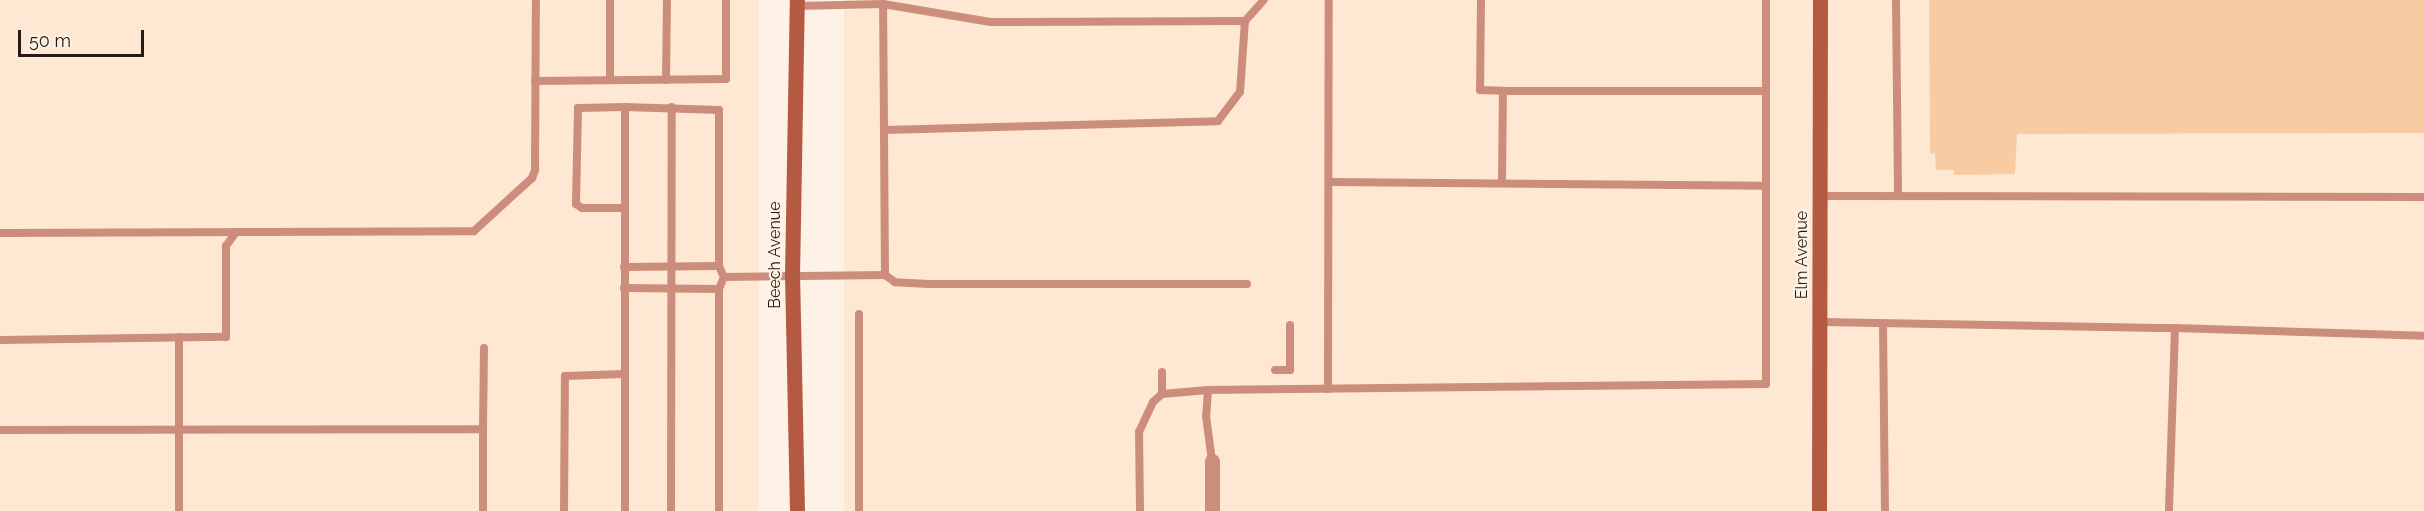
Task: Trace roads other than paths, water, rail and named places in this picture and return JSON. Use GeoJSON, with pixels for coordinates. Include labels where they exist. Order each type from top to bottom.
{"type":"FeatureCollection","features":[{"type":"Feature","properties":{"kind":"street","name":"Elm Avenue"},"geometry":{"type":"LineString","coordinates":[[1819,511],[1820,0]]}},
{"type":"Feature","properties":{"kind":"street","name":"Beech Avenue"},"geometry":{"type":"LineString","coordinates":[[797,3],[792,278],[797,511]]}},
{"type":"Feature","properties":{"kind":"street"},"geometry":{"type":"LineString","coordinates":[[1212,461],[1212,511]]}},
{"type":"Feature","properties":{"kind":"lane"},"geometry":{"type":"LineString","coordinates":[[0,232],[236,232],[480,228],[535,170],[536,0]]}},
{"type":"Feature","properties":{"kind":"lane"},"geometry":{"type":"LineString","coordinates":[[609,80],[610,0]]}},
{"type":"Feature","properties":{"kind":"lane"},"geometry":{"type":"LineString","coordinates":[[666,0],[666,80]]}},
{"type":"Feature","properties":{"kind":"lane"},"geometry":{"type":"LineString","coordinates":[[535,81],[726,80],[726,0]]}},
{"type":"Feature","properties":{"kind":"lane"},"geometry":{"type":"LineString","coordinates":[[884,130],[1218,121],[1240,92],[1245,21],[1264,0]]}},
{"type":"Feature","properties":{"kind":"lane"},"geometry":{"type":"LineString","coordinates":[[1328,389],[1329,0]]}},
{"type":"Feature","properties":{"kind":"lane"},"geometry":{"type":"LineString","coordinates":[[1481,0],[1480,90],[1766,91]]}},
{"type":"Feature","properties":{"kind":"lane"},"geometry":{"type":"LineString","coordinates":[[1140,511],[1139,432],[1153,402],[1162,394],[1208,390],[1766,384],[1766,0]]}},
{"type":"Feature","properties":{"kind":"lane"},"geometry":{"type":"LineString","coordinates":[[1896,0],[1898,195]]}},
{"type":"Feature","properties":{"kind":"lane"},"geometry":{"type":"LineString","coordinates":[[797,3],[884,4],[991,22],[1245,21]]}},
{"type":"Feature","properties":{"kind":"lane"},"geometry":{"type":"LineString","coordinates":[[884,4],[885,275]]}},
{"type":"Feature","properties":{"kind":"lane"},"geometry":{"type":"LineString","coordinates":[[1502,183],[1503,91]]}},
{"type":"Feature","properties":{"kind":"lane"},"geometry":{"type":"LineString","coordinates":[[624,208],[582,208],[576,204],[576,111],[581,107],[719,108],[719,267],[724,277],[719,289],[719,511]]}},
{"type":"Feature","properties":{"kind":"lane"},"geometry":{"type":"LineString","coordinates":[[625,107],[625,511]]}},
{"type":"Feature","properties":{"kind":"lane"},"geometry":{"type":"LineString","coordinates":[[671,511],[672,107]]}},
{"type":"Feature","properties":{"kind":"lane"},"geometry":{"type":"LineString","coordinates":[[1329,182],[1766,186]]}},
{"type":"Feature","properties":{"kind":"lane"},"geometry":{"type":"LineString","coordinates":[[1821,196],[2424,197]]}},
{"type":"Feature","properties":{"kind":"lane"},"geometry":{"type":"LineString","coordinates":[[0,340],[226,337],[226,246],[236,232]]}},
{"type":"Feature","properties":{"kind":"lane"},"geometry":{"type":"LineString","coordinates":[[624,267],[719,267]]}},
{"type":"Feature","properties":{"kind":"lane"},"geometry":{"type":"LineString","coordinates":[[724,277],[792,278],[885,275],[895,282],[929,284],[1247,284]]}},
{"type":"Feature","properties":{"kind":"lane"},"geometry":{"type":"LineString","coordinates":[[624,288],[719,289]]}},
{"type":"Feature","properties":{"kind":"lane"},"geometry":{"type":"LineString","coordinates":[[859,314],[859,511]]}},
{"type":"Feature","properties":{"kind":"lane"},"geometry":{"type":"LineString","coordinates":[[1820,322],[2175,328],[2424,336]]}},
{"type":"Feature","properties":{"kind":"lane"},"geometry":{"type":"LineString","coordinates":[[1883,322],[1885,511]]}},
{"type":"Feature","properties":{"kind":"lane"},"geometry":{"type":"LineString","coordinates":[[1275,370],[1290,370],[1290,325]]}},
{"type":"Feature","properties":{"kind":"lane"},"geometry":{"type":"LineString","coordinates":[[2169,511],[2175,328]]}},
{"type":"Feature","properties":{"kind":"lane"},"geometry":{"type":"LineString","coordinates":[[179,338],[179,511]]}},
{"type":"Feature","properties":{"kind":"lane"},"geometry":{"type":"LineString","coordinates":[[483,511],[484,348]]}},
{"type":"Feature","properties":{"kind":"lane"},"geometry":{"type":"LineString","coordinates":[[1162,372],[1162,394]]}},
{"type":"Feature","properties":{"kind":"lane"},"geometry":{"type":"LineString","coordinates":[[564,511],[565,376],[624,374]]}},
{"type":"Feature","properties":{"kind":"lane"},"geometry":{"type":"LineString","coordinates":[[1208,390],[1206,416],[1212,461]]}},
{"type":"Feature","properties":{"kind":"lane"},"geometry":{"type":"LineString","coordinates":[[0,430],[483,429]]}}]}
